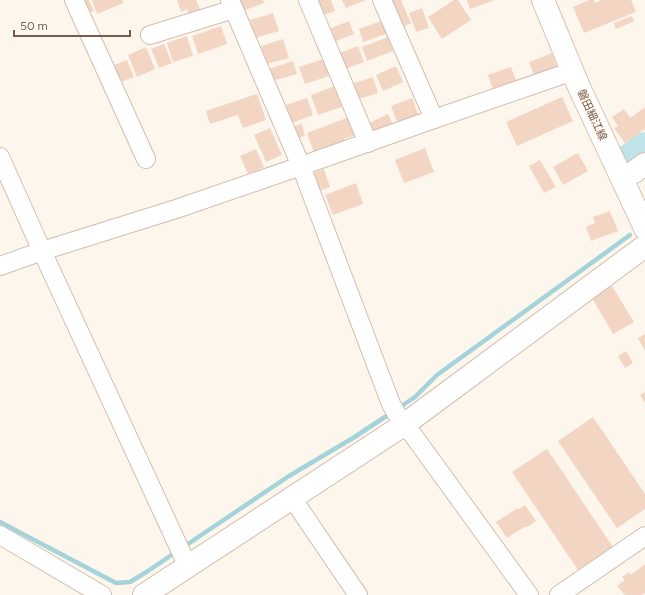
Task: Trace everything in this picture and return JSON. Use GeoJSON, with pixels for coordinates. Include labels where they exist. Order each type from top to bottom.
{"type":"FeatureCollection","features":[{"type":"Feature","properties":{"kind":"street"},"geometry":{"type":"LineString","coordinates":[[74,0],[146,159]]}},
{"type":"Feature","properties":{"kind":"street"},"geometry":{"type":"LineString","coordinates":[[308,0],[368,143]]}},
{"type":"Feature","properties":{"kind":"street"},"geometry":{"type":"LineString","coordinates":[[382,0],[434,119]]}},
{"type":"Feature","properties":{"kind":"street","name":"磐田細江線"},"geometry":{"type":"LineString","coordinates":[[543,0],[573,71],[645,228]]}},
{"type":"Feature","properties":{"kind":"street"},"geometry":{"type":"LineString","coordinates":[[150,35],[232,5],[301,166],[398,415],[529,595]]}},
{"type":"Feature","properties":{"kind":"street"},"geometry":{"type":"LineString","coordinates":[[0,266],[42,251],[176,209],[573,71]]}},
{"type":"Feature","properties":{"kind":"street"},"geometry":{"type":"LineString","coordinates":[[0,157],[187,563]]}},
{"type":"Feature","properties":{"kind":"street"},"geometry":{"type":"LineString","coordinates":[[622,177],[634,172],[645,164]]}},
{"type":"Feature","properties":{"kind":"street"},"geometry":{"type":"LineString","coordinates":[[144,595],[187,563],[292,498],[398,415],[645,246]]}},
{"type":"Feature","properties":{"kind":"street"},"geometry":{"type":"LineString","coordinates":[[292,498],[358,595]]}},
{"type":"Feature","properties":{"kind":"street"},"geometry":{"type":"LineString","coordinates":[[0,535],[102,595]]}},
{"type":"Feature","properties":{"kind":"street"},"geometry":{"type":"LineString","coordinates":[[559,595],[645,536]]}},
{"type":"Feature","properties":{"kind":"building"},"geometry":{"type":"Polygon","coordinates":[[[79,0],[89,0],[94,11],[84,14],[79,0]]]}},
{"type":"Feature","properties":{"kind":"building"},"geometry":{"type":"Polygon","coordinates":[[[92,0],[122,0],[124,3],[97,14],[92,0]]]}},
{"type":"Feature","properties":{"kind":"building"},"geometry":{"type":"Polygon","coordinates":[[[177,0],[196,0],[200,9],[189,14],[187,9],[181,12],[177,0]]]}},
{"type":"Feature","properties":{"kind":"building"},"geometry":{"type":"Polygon","coordinates":[[[239,0],[263,0],[264,3],[243,11],[239,0]]]}},
{"type":"Feature","properties":{"kind":"building"},"geometry":{"type":"Polygon","coordinates":[[[317,0],[331,0],[335,11],[320,16],[317,0]]]}},
{"type":"Feature","properties":{"kind":"building"},"geometry":{"type":"Polygon","coordinates":[[[342,0],[366,0],[346,8],[342,0]]]}},
{"type":"Feature","properties":{"kind":"building"},"geometry":{"type":"Polygon","coordinates":[[[386,0],[401,0],[411,23],[398,29],[386,0]]]}},
{"type":"Feature","properties":{"kind":"building"},"geometry":{"type":"Polygon","coordinates":[[[454,0],[458,0],[471,20],[442,39],[428,17],[454,0]]]}},
{"type":"Feature","properties":{"kind":"building"},"geometry":{"type":"Polygon","coordinates":[[[467,0],[495,0],[470,9],[467,0]]]}},
{"type":"Feature","properties":{"kind":"building"},"geometry":{"type":"Polygon","coordinates":[[[589,0],[594,0],[595,3],[602,0],[631,0],[636,12],[584,33],[573,7],[589,0]]]}},
{"type":"Feature","properties":{"kind":"building"},"geometry":{"type":"Polygon","coordinates":[[[422,8],[429,28],[416,32],[409,13],[422,8]]]}},
{"type":"Feature","properties":{"kind":"building"},"geometry":{"type":"Polygon","coordinates":[[[273,13],[279,31],[255,38],[250,20],[273,13]]]}},
{"type":"Feature","properties":{"kind":"building"},"geometry":{"type":"Polygon","coordinates":[[[632,16],[634,21],[616,29],[614,23],[632,16]]]}},
{"type":"Feature","properties":{"kind":"building"},"geometry":{"type":"Polygon","coordinates":[[[349,21],[354,34],[331,43],[326,30],[349,21]]]}},
{"type":"Feature","properties":{"kind":"building"},"geometry":{"type":"Polygon","coordinates":[[[381,21],[386,34],[363,42],[359,29],[381,21]]]}},
{"type":"Feature","properties":{"kind":"building"},"geometry":{"type":"Polygon","coordinates":[[[221,26],[227,44],[198,54],[192,36],[221,26]]]}},
{"type":"Feature","properties":{"kind":"building"},"geometry":{"type":"Polygon","coordinates":[[[187,36],[193,56],[173,62],[167,43],[187,36]]]}},
{"type":"Feature","properties":{"kind":"building"},"geometry":{"type":"Polygon","coordinates":[[[388,37],[393,51],[367,61],[362,47],[388,37]]]}},
{"type":"Feature","properties":{"kind":"building"},"geometry":{"type":"Polygon","coordinates":[[[283,39],[289,58],[266,64],[261,46],[283,39]]]}},
{"type":"Feature","properties":{"kind":"building"},"geometry":{"type":"Polygon","coordinates":[[[164,44],[172,63],[159,68],[151,49],[164,44]]]}},
{"type":"Feature","properties":{"kind":"building"},"geometry":{"type":"Polygon","coordinates":[[[358,46],[364,62],[345,69],[339,53],[358,46]]]}},
{"type":"Feature","properties":{"kind":"building"},"geometry":{"type":"Polygon","coordinates":[[[146,47],[155,69],[137,77],[128,55],[146,47]]]}},
{"type":"Feature","properties":{"kind":"building"},"geometry":{"type":"Polygon","coordinates":[[[552,53],[558,69],[535,78],[529,62],[552,53]]]}},
{"type":"Feature","properties":{"kind":"building"},"geometry":{"type":"Polygon","coordinates":[[[324,59],[329,76],[305,84],[299,67],[324,59]]]}},
{"type":"Feature","properties":{"kind":"building"},"geometry":{"type":"Polygon","coordinates":[[[127,60],[134,77],[116,84],[109,67],[127,60]]]}},
{"type":"Feature","properties":{"kind":"building"},"geometry":{"type":"Polygon","coordinates":[[[293,61],[297,74],[272,81],[268,69],[293,61]]]}},
{"type":"Feature","properties":{"kind":"building"},"geometry":{"type":"Polygon","coordinates":[[[396,66],[403,82],[383,91],[376,75],[396,66]]]}},
{"type":"Feature","properties":{"kind":"building"},"geometry":{"type":"Polygon","coordinates":[[[511,67],[517,83],[494,92],[488,75],[511,67]]]}},
{"type":"Feature","properties":{"kind":"building"},"geometry":{"type":"Polygon","coordinates":[[[373,77],[378,93],[356,100],[351,84],[373,77]]]}},
{"type":"Feature","properties":{"kind":"building"},"geometry":{"type":"Polygon","coordinates":[[[335,86],[342,107],[318,115],[311,95],[335,86]]]}},
{"type":"Feature","properties":{"kind":"building"},"geometry":{"type":"Polygon","coordinates":[[[257,94],[266,120],[243,128],[238,115],[210,124],[206,111],[257,94]]]}},
{"type":"Feature","properties":{"kind":"building"},"geometry":{"type":"Polygon","coordinates":[[[562,97],[573,121],[517,146],[506,122],[562,97]]]}},
{"type":"Feature","properties":{"kind":"building"},"geometry":{"type":"Polygon","coordinates":[[[307,98],[313,115],[289,124],[283,106],[307,98]]]}},
{"type":"Feature","properties":{"kind":"building"},"geometry":{"type":"Polygon","coordinates":[[[412,98],[420,119],[399,127],[391,106],[412,98]]]}},
{"type":"Feature","properties":{"kind":"building"},"geometry":{"type":"Polygon","coordinates":[[[645,107],[645,129],[625,143],[614,128],[618,126],[612,117],[624,109],[630,118],[645,107]]]}},
{"type":"Feature","properties":{"kind":"building"},"geometry":{"type":"Polygon","coordinates":[[[388,114],[394,127],[371,133],[367,124],[388,114]]]}},
{"type":"Feature","properties":{"kind":"building"},"geometry":{"type":"Polygon","coordinates":[[[349,117],[356,135],[344,139],[346,143],[315,155],[307,133],[349,117]]]}},
{"type":"Feature","properties":{"kind":"building"},"geometry":{"type":"Polygon","coordinates":[[[302,124],[305,136],[295,139],[291,127],[302,124]]]}},
{"type":"Feature","properties":{"kind":"building"},"geometry":{"type":"Polygon","coordinates":[[[270,128],[282,155],[266,162],[254,135],[270,128]]]}},
{"type":"Feature","properties":{"kind":"building"},"geometry":{"type":"Polygon","coordinates":[[[425,148],[434,172],[404,183],[395,160],[425,148]]]}},
{"type":"Feature","properties":{"kind":"building"},"geometry":{"type":"Polygon","coordinates":[[[256,149],[264,167],[248,174],[240,156],[256,149]]]}},
{"type":"Feature","properties":{"kind":"building"},"geometry":{"type":"Polygon","coordinates":[[[578,153],[588,171],[563,185],[553,167],[578,153]]]}},
{"type":"Feature","properties":{"kind":"building"},"geometry":{"type":"Polygon","coordinates":[[[540,160],[556,187],[544,193],[529,166],[540,160]]]}},
{"type":"Feature","properties":{"kind":"building"},"geometry":{"type":"Polygon","coordinates":[[[324,169],[330,187],[317,192],[311,174],[324,169]]]}},
{"type":"Feature","properties":{"kind":"building"},"geometry":{"type":"Polygon","coordinates":[[[356,183],[363,204],[333,215],[325,195],[356,183]]]}},
{"type":"Feature","properties":{"kind":"building"},"geometry":{"type":"Polygon","coordinates":[[[610,211],[618,231],[591,241],[586,227],[595,223],[593,217],[610,211]]]}},
{"type":"Feature","properties":{"kind":"building"},"geometry":{"type":"Polygon","coordinates":[[[612,286],[634,322],[613,334],[592,298],[612,286]]]}},
{"type":"Feature","properties":{"kind":"building"},"geometry":{"type":"Polygon","coordinates":[[[645,334],[645,351],[638,338],[645,334]]]}},
{"type":"Feature","properties":{"kind":"building"},"geometry":{"type":"Polygon","coordinates":[[[626,351],[633,363],[625,368],[618,356],[626,351]]]}},
{"type":"Feature","properties":{"kind":"building"},"geometry":{"type":"Polygon","coordinates":[[[645,392],[645,403],[640,395],[645,392]]]}},
{"type":"Feature","properties":{"kind":"building"},"geometry":{"type":"Polygon","coordinates":[[[593,417],[645,494],[645,509],[617,528],[558,441],[593,417]]]}},
{"type":"Feature","properties":{"kind":"building"},"geometry":{"type":"Polygon","coordinates":[[[547,449],[613,547],[578,570],[512,472],[547,449]]]}},
{"type":"Feature","properties":{"kind":"building"},"geometry":{"type":"Polygon","coordinates":[[[525,505],[536,521],[507,538],[496,522],[525,505]]]}},
{"type":"Feature","properties":{"kind":"building"},"geometry":{"type":"Polygon","coordinates":[[[645,564],[645,593],[642,595],[625,595],[617,586],[625,580],[622,577],[629,572],[631,575],[645,564]]]}},
{"type":"Feature","properties":{"kind":"waterway"},"geometry":{"type":"LineString","coordinates":[[627,159],[645,146]]}},
{"type":"Feature","properties":{"kind":"waterway"},"geometry":{"type":"LineString","coordinates":[[397,409],[415,397],[437,375],[630,235]]}},
{"type":"Feature","properties":{"kind":"waterway"},"geometry":{"type":"LineString","coordinates":[[182,548],[289,476],[353,438],[391,413]]}},
{"type":"Feature","properties":{"kind":"waterway"},"geometry":{"type":"LineString","coordinates":[[0,522],[116,583],[130,582],[176,552]]}}]}
